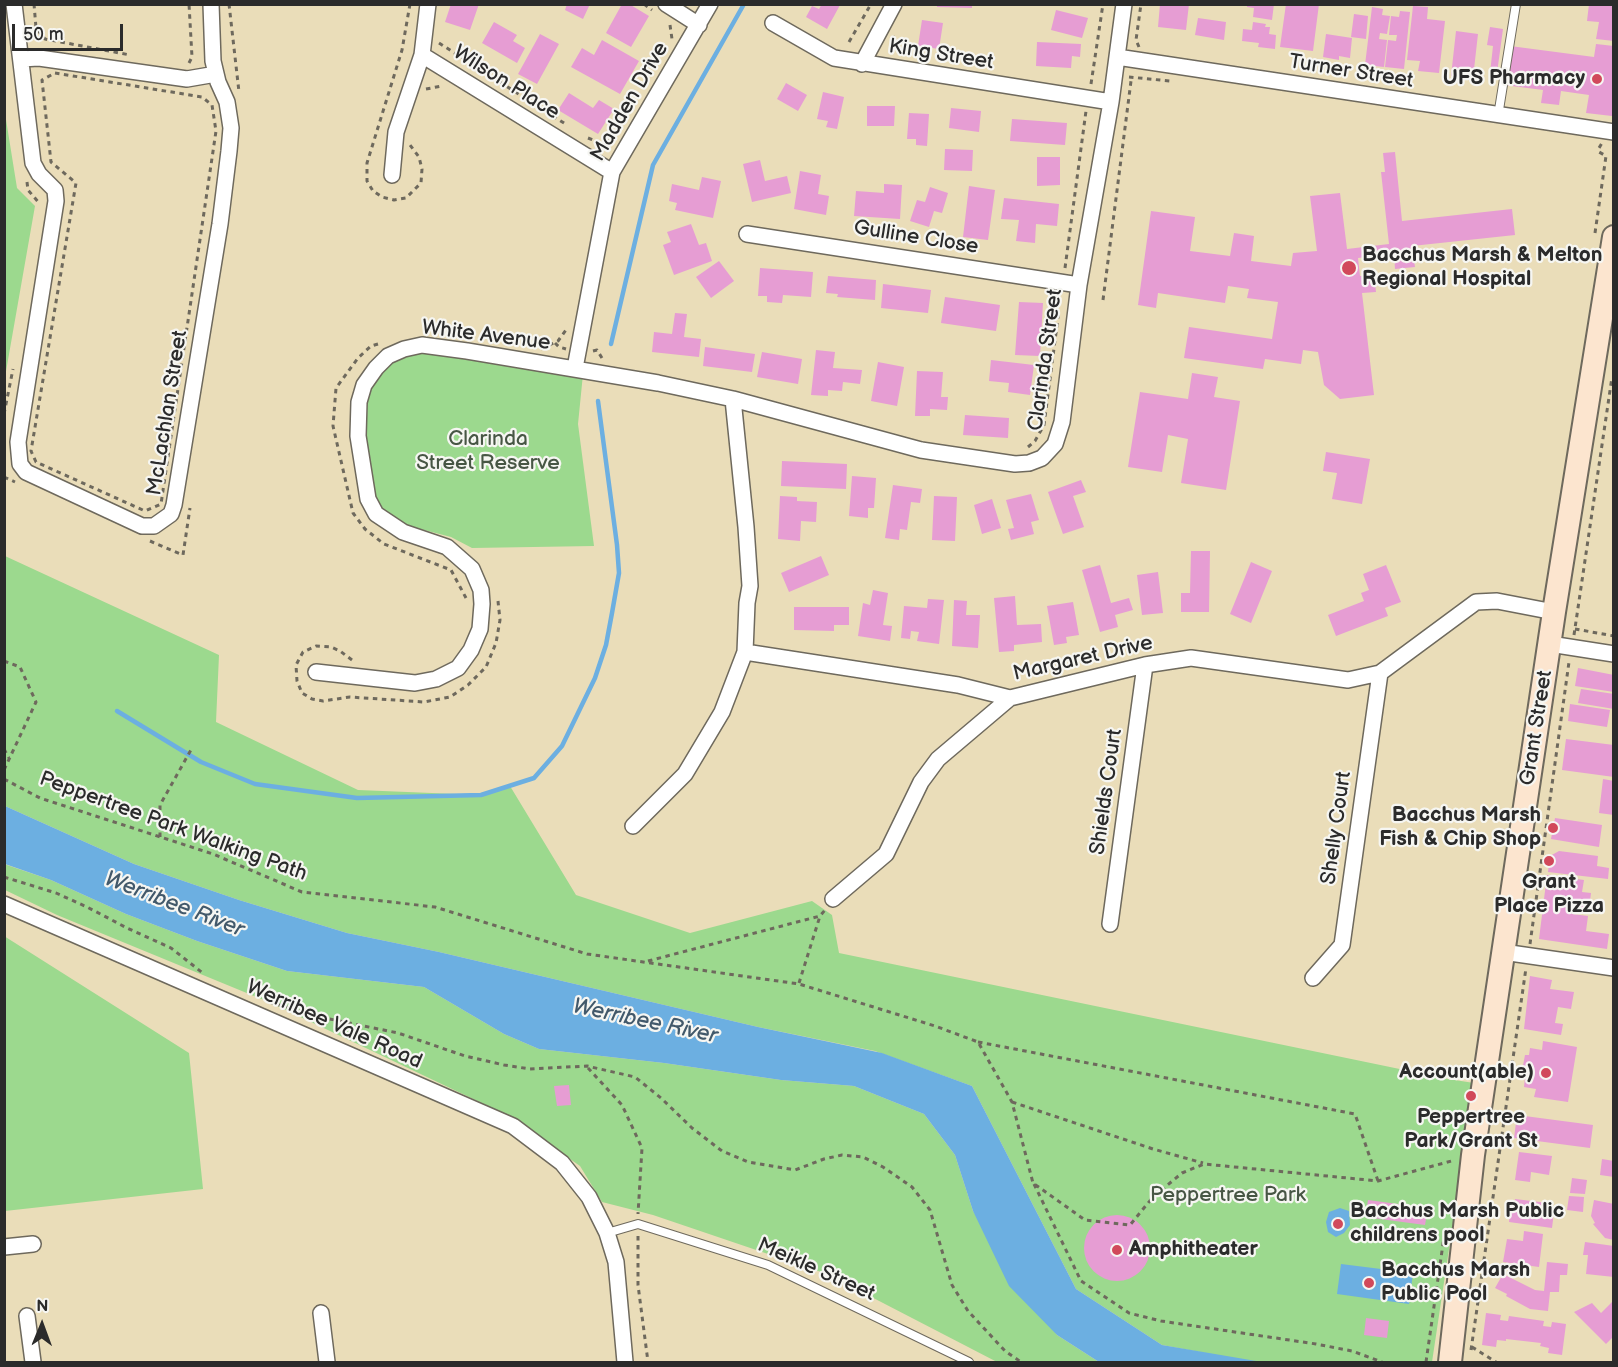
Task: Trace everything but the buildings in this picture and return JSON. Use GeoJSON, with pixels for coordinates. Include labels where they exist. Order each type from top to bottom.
{"type":"FeatureCollection","features":[{"type":"Feature","properties":{"kind":"main road","name":"Grant Street"},"geometry":{"type":"LineString","coordinates":[[1460,1359],[1473,1155],[1503,952],[1561,646],[1554,612],[1614,237]]}},
{"type":"Feature","properties":{"kind":"street","name":"McLachlan Street"},"geometry":{"type":"LineString","coordinates":[[14,4],[33,163],[39,174],[55,190],[56,201],[18,442],[20,464],[26,472],[142,526],[154,526],[164,521],[171,514],[174,505],[220,224],[231,128],[227,102],[213,61],[211,4]]}},
{"type":"Feature","properties":{"kind":"street","name":"Wilson Place"},"geometry":{"type":"LineString","coordinates":[[428,4],[422,55],[612,172]]}},
{"type":"Feature","properties":{"kind":"street","name":"Madden Drive"},"geometry":{"type":"LineString","coordinates":[[575,368],[612,172],[710,4]]}},
{"type":"Feature","properties":{"kind":"street"},"geometry":{"type":"LineString","coordinates":[[862,64],[894,4]]}},
{"type":"Feature","properties":{"kind":"street","name":"Clarinda Street"},"geometry":{"type":"LineString","coordinates":[[575,368],[733,399],[921,450],[1015,464],[1029,463],[1042,458],[1055,444],[1062,422],[1078,285],[1111,102],[1124,4]]}},
{"type":"Feature","properties":{"kind":"street"},"geometry":{"type":"LineString","coordinates":[[663,10],[699,25]]}},
{"type":"Feature","properties":{"kind":"street","name":"King Street"},"geometry":{"type":"LineString","coordinates":[[773,23],[834,58],[1111,102]]}},
{"type":"Feature","properties":{"kind":"street"},"geometry":{"type":"LineString","coordinates":[[392,175],[396,132],[422,55]]}},
{"type":"Feature","properties":{"kind":"street","name":"Turner Street"},"geometry":{"type":"LineString","coordinates":[[1117,57],[1614,132]]}},
{"type":"Feature","properties":{"kind":"street"},"geometry":{"type":"LineString","coordinates":[[21,59],[39,58],[187,79],[216,74]]}},
{"type":"Feature","properties":{"kind":"street","name":"Gulline Close"},"geometry":{"type":"LineString","coordinates":[[747,234],[1078,285]]}},
{"type":"Feature","properties":{"kind":"street","name":"White Avenue"},"geometry":{"type":"LineString","coordinates":[[316,672],[416,683],[436,679],[458,668],[471,650],[480,629],[481,590],[472,569],[447,547],[403,532],[376,514],[368,499],[358,436],[359,402],[364,385],[376,368],[388,356],[422,345],[575,368]]}},
{"type":"Feature","properties":{"kind":"street"},"geometry":{"type":"LineString","coordinates":[[633,826],[685,774],[722,712],[745,652],[750,586],[733,399]]}},
{"type":"Feature","properties":{"kind":"street","name":"Margaret Drive"},"geometry":{"type":"LineString","coordinates":[[745,652],[958,685],[1010,698],[1145,665],[1191,657],[1348,680],[1380,673],[1476,602],[1497,602],[1554,612]]}},
{"type":"Feature","properties":{"kind":"street"},"geometry":{"type":"LineString","coordinates":[[1561,646],[1614,654]]}},
{"type":"Feature","properties":{"kind":"street","name":"Shields Court"},"geometry":{"type":"LineString","coordinates":[[1110,924],[1145,665]]}},
{"type":"Feature","properties":{"kind":"street","name":"Shelly Court"},"geometry":{"type":"LineString","coordinates":[[1313,978],[1342,945],[1380,673]]}},
{"type":"Feature","properties":{"kind":"street"},"geometry":{"type":"LineString","coordinates":[[832,899],[886,854],[921,782],[938,759],[1010,698]]}},
{"type":"Feature","properties":{"kind":"street","name":"Werribee Vale Road"},"geometry":{"type":"LineString","coordinates":[[4,904],[513,1126],[562,1163],[589,1197],[607,1233],[616,1262],[626,1362]]}},
{"type":"Feature","properties":{"kind":"street"},"geometry":{"type":"LineString","coordinates":[[1503,952],[1614,968]]}},
{"type":"Feature","properties":{"kind":"street"},"geometry":{"type":"LineString","coordinates":[[4,1247],[33,1244]]}},
{"type":"Feature","properties":{"kind":"street"},"geometry":{"type":"LineString","coordinates":[[321,1313],[327,1362]]}},
{"type":"Feature","properties":{"kind":"street"},"geometry":{"type":"LineString","coordinates":[[27,1316],[33,1362]]}},
{"type":"Feature","properties":{"kind":"lane"},"geometry":{"type":"LineString","coordinates":[[1498,116],[1516,4]]}},
{"type":"Feature","properties":{"kind":"lane"},"geometry":{"type":"LineString","coordinates":[[607,1233],[638,1224]]}},
{"type":"Feature","properties":{"kind":"lane","name":"Meikle Street"},"geometry":{"type":"LineString","coordinates":[[638,1224],[768,1265],[969,1362]]}},
{"type":"Feature","properties":{"kind":"path"},"geometry":{"type":"LineString","coordinates":[[34,4],[36,28],[45,39],[133,55]]}},
{"type":"Feature","properties":{"kind":"path"},"geometry":{"type":"LineString","coordinates":[[187,65],[192,57],[189,4]]}},
{"type":"Feature","properties":{"kind":"path"},"geometry":{"type":"LineString","coordinates":[[408,138],[422,169],[421,183],[406,198],[394,200],[382,197],[373,191],[367,181],[367,163],[402,50],[410,4]]}},
{"type":"Feature","properties":{"kind":"path"},"geometry":{"type":"LineString","coordinates":[[644,4],[663,10]]}},
{"type":"Feature","properties":{"kind":"path"},"geometry":{"type":"LineString","coordinates":[[849,42],[871,4]]}},
{"type":"Feature","properties":{"kind":"path"},"geometry":{"type":"LineString","coordinates":[[1023,451],[1035,441],[1044,425],[1088,98],[1103,4]]}},
{"type":"Feature","properties":{"kind":"path"},"geometry":{"type":"LineString","coordinates":[[1104,300],[1131,81],[1125,76],[1137,60],[1139,47],[1136,40],[1141,4]]}},
{"type":"Feature","properties":{"kind":"path"},"geometry":{"type":"LineString","coordinates":[[669,22],[673,35],[670,45]]}},
{"type":"Feature","properties":{"kind":"path"},"geometry":{"type":"LineString","coordinates":[[894,27],[893,38],[896,45],[908,56]]}},
{"type":"Feature","properties":{"kind":"path"},"geometry":{"type":"LineString","coordinates":[[436,40],[570,127]]}},
{"type":"Feature","properties":{"kind":"path"},"geometry":{"type":"LineString","coordinates":[[55,73],[202,96],[212,105],[216,131],[161,504],[146,511],[36,462],[32,451],[76,183],[51,162],[42,80],[55,73]]}},
{"type":"Feature","properties":{"kind":"path"},"geometry":{"type":"LineString","coordinates":[[423,92],[441,85],[451,91]]}},
{"type":"Feature","properties":{"kind":"path"},"geometry":{"type":"LineString","coordinates":[[580,133],[600,144],[612,140],[618,130]]}},
{"type":"Feature","properties":{"kind":"path"},"geometry":{"type":"LineString","coordinates":[[27,178],[28,190],[44,208]]}},
{"type":"Feature","properties":{"kind":"path"},"geometry":{"type":"LineString","coordinates":[[533,348],[542,349],[555,343],[565,333],[566,327]]}},
{"type":"Feature","properties":{"kind":"path"},"geometry":{"type":"LineString","coordinates":[[380,343],[371,346],[358,358],[336,388],[333,426],[353,513],[365,529],[384,544],[451,570],[469,603]]}},
{"type":"Feature","properties":{"kind":"path"},"geometry":{"type":"LineString","coordinates":[[555,343],[559,347],[588,353],[597,350],[603,359]]}},
{"type":"Feature","properties":{"kind":"path"},"geometry":{"type":"LineString","coordinates":[[1460,1359],[1472,1347],[1528,956],[1561,646],[1575,629],[1614,366]]}},
{"type":"Feature","properties":{"kind":"path"},"geometry":{"type":"LineString","coordinates":[[4,414],[13,368]]}},
{"type":"Feature","properties":{"kind":"path"},"geometry":{"type":"LineString","coordinates":[[358,663],[331,647],[316,646],[303,652],[296,666],[297,681],[302,693],[312,699],[323,701],[350,697],[424,702],[450,697],[468,685],[486,667],[496,643],[500,620],[498,601]]}},
{"type":"Feature","properties":{"kind":"path"},"geometry":{"type":"LineString","coordinates":[[1575,629],[1614,636]]}},
{"type":"Feature","properties":{"kind":"path"},"geometry":{"type":"LineString","coordinates":[[4,661],[20,667],[36,702],[4,770]]}},
{"type":"Feature","properties":{"kind":"path"},"geometry":{"type":"LineString","coordinates":[[160,837],[160,805],[192,748]]}},
{"type":"Feature","properties":{"kind":"path"},"geometry":{"type":"LineString","coordinates":[[4,749],[10,759]]}},
{"type":"Feature","properties":{"kind":"path","name":"Peppertree Park Walking Path"},"geometry":{"type":"LineString","coordinates":[[4,779],[40,798],[213,854],[302,892],[435,907],[587,954],[799,984],[935,1026],[978,1042],[1355,1114],[1378,1181]]}},
{"type":"Feature","properties":{"kind":"path"},"geometry":{"type":"LineString","coordinates":[[4,877],[56,893],[87,907],[171,948],[204,974]]}},
{"type":"Feature","properties":{"kind":"path"},"geometry":{"type":"LineString","coordinates":[[799,984],[820,916],[832,899]]}},
{"type":"Feature","properties":{"kind":"path"},"geometry":{"type":"LineString","coordinates":[[644,962],[820,916]]}},
{"type":"Feature","properties":{"kind":"path"},"geometry":{"type":"LineString","coordinates":[[265,1001],[325,1018],[398,1033],[465,1056],[504,1065],[530,1069],[587,1066],[635,1077],[692,1128],[722,1151],[748,1162],[795,1170],[824,1159],[843,1155],[863,1157],[912,1187],[930,1210],[952,1285],[968,1311],[1005,1351],[1021,1362]]}},
{"type":"Feature","properties":{"kind":"path"},"geometry":{"type":"LineString","coordinates":[[978,1042],[1012,1102],[1033,1183],[1082,1281],[1129,1313],[1161,1321],[1316,1344],[1352,1351],[1382,1362]]}},
{"type":"Feature","properties":{"kind":"path"},"geometry":{"type":"LineString","coordinates":[[587,1066],[622,1105],[642,1148],[638,1224],[639,1285],[648,1362]]}},
{"type":"Feature","properties":{"kind":"path"},"geometry":{"type":"LineString","coordinates":[[1012,1102],[1204,1164],[1378,1181],[1473,1155]]}},
{"type":"Feature","properties":{"kind":"path"},"geometry":{"type":"LineString","coordinates":[[1033,1183],[1085,1220],[1130,1225],[1153,1197],[1182,1173],[1204,1164]]}},
{"type":"Feature","properties":{"kind":"path"},"geometry":{"type":"LineString","coordinates":[[1472,1347],[1496,1362]]}},
{"type":"Feature","properties":{"kind":"green space"},"geometry":{"type":"Polygon","coordinates":[[[4,107],[17,188],[35,206],[5,377],[4,107]]]}},
{"type":"Feature","properties":{"kind":"green space","name":"Clarinda Street Reserve"},"geometry":{"type":"Polygon","coordinates":[[[423,349],[583,374],[578,424],[594,546],[472,548],[451,537],[405,525],[382,509],[376,496],[366,435],[365,404],[368,389],[380,373],[392,363],[423,349]]]}},
{"type":"Feature","properties":{"kind":"green space","name":"Peppertree Park"},"geometry":{"type":"Polygon","coordinates":[[[5,556],[219,655],[216,722],[358,790],[481,795],[510,786],[576,895],[690,933],[812,901],[832,915],[839,953],[1474,1083],[1432,1362],[1254,1362],[1162,1345],[1076,1289],[972,1086],[875,1051],[758,1027],[439,952],[347,933],[239,900],[134,864],[5,806],[5,556]]]}},
{"type":"Feature","properties":{"kind":"green space"},"geometry":{"type":"Polygon","coordinates":[[[4,864],[51,880],[126,914],[197,941],[287,971],[424,987],[504,1034],[539,1049],[664,1063],[781,1080],[854,1086],[924,1114],[955,1155],[973,1211],[1057,1335],[1099,1362],[997,1362],[827,1274],[653,1215],[602,1202],[580,1166],[509,1116],[271,1003],[57,915],[5,890],[4,864]]]}},
{"type":"Feature","properties":{"kind":"green space"},"geometry":{"type":"Polygon","coordinates":[[[4,936],[189,1053],[203,1189],[5,1211],[4,936]]]}},
{"type":"Feature","properties":{"kind":"water","name":"Werribee River"},"geometry":{"type":"Polygon","coordinates":[[[5,806],[134,864],[239,900],[347,933],[882,1053],[972,1086],[1076,1289],[1162,1345],[1262,1362],[1099,1362],[1057,1335],[1009,1286],[973,1211],[955,1155],[924,1114],[854,1086],[781,1080],[664,1063],[539,1049],[504,1034],[424,987],[287,971],[197,941],[126,914],[51,880],[5,864],[5,806]]]}},
{"type":"Feature","properties":{"kind":"water","name":"Bacchus Marsh Public childrens pool"},"geometry":{"type":"Polygon","coordinates":[[[1340,1208],[1349,1211],[1350,1225],[1344,1233],[1336,1237],[1328,1232],[1326,1222],[1329,1212],[1340,1208]]]}},
{"type":"Feature","properties":{"kind":"water"},"geometry":{"type":"Polygon","coordinates":[[[1341,1264],[1413,1273],[1409,1304],[1337,1294],[1341,1264]]]}},
{"type":"Feature","properties":{"kind":"waterway"},"geometry":{"type":"LineString","coordinates":[[611,344],[653,165],[744,4]]}},
{"type":"Feature","properties":{"kind":"waterway"},"geometry":{"type":"LineString","coordinates":[[117,711],[201,762],[255,784],[357,798],[481,795],[534,778],[562,746],[595,678],[606,645],[619,573],[598,401]]}},
{"type":"Feature","properties":{"kind":"place","name":"UFS Pharmacy"},"geometry":{"type":"Point","coordinates":[1597,79]}},
{"type":"Feature","properties":{"kind":"place","name":"Bacchus Marsh & Melton Regional Hospital"},"geometry":{"type":"Point","coordinates":[1349,268]}},
{"type":"Feature","properties":{"kind":"place","name":"Bacchus Marsh Fish & Chip Shop"},"geometry":{"type":"Point","coordinates":[1553,828]}},
{"type":"Feature","properties":{"kind":"place","name":"Grant Place Pizza"},"geometry":{"type":"Point","coordinates":[1549,861]}},
{"type":"Feature","properties":{"kind":"place","name":"Account(able)"},"geometry":{"type":"Point","coordinates":[1546,1073]}},
{"type":"Feature","properties":{"kind":"place","name":"Peppertree Park/Grant St"},"geometry":{"type":"Point","coordinates":[1471,1096]}},
{"type":"Feature","properties":{"kind":"place","name":"Bacchus Marsh Public childrens pool"},"geometry":{"type":"Point","coordinates":[1338,1224]}},
{"type":"Feature","properties":{"kind":"place","name":"Amphitheater"},"geometry":{"type":"Point","coordinates":[1117,1250]}},
{"type":"Feature","properties":{"kind":"place","name":"Bacchus Marsh Public Pool"},"geometry":{"type":"Point","coordinates":[1369,1283]}}]}
